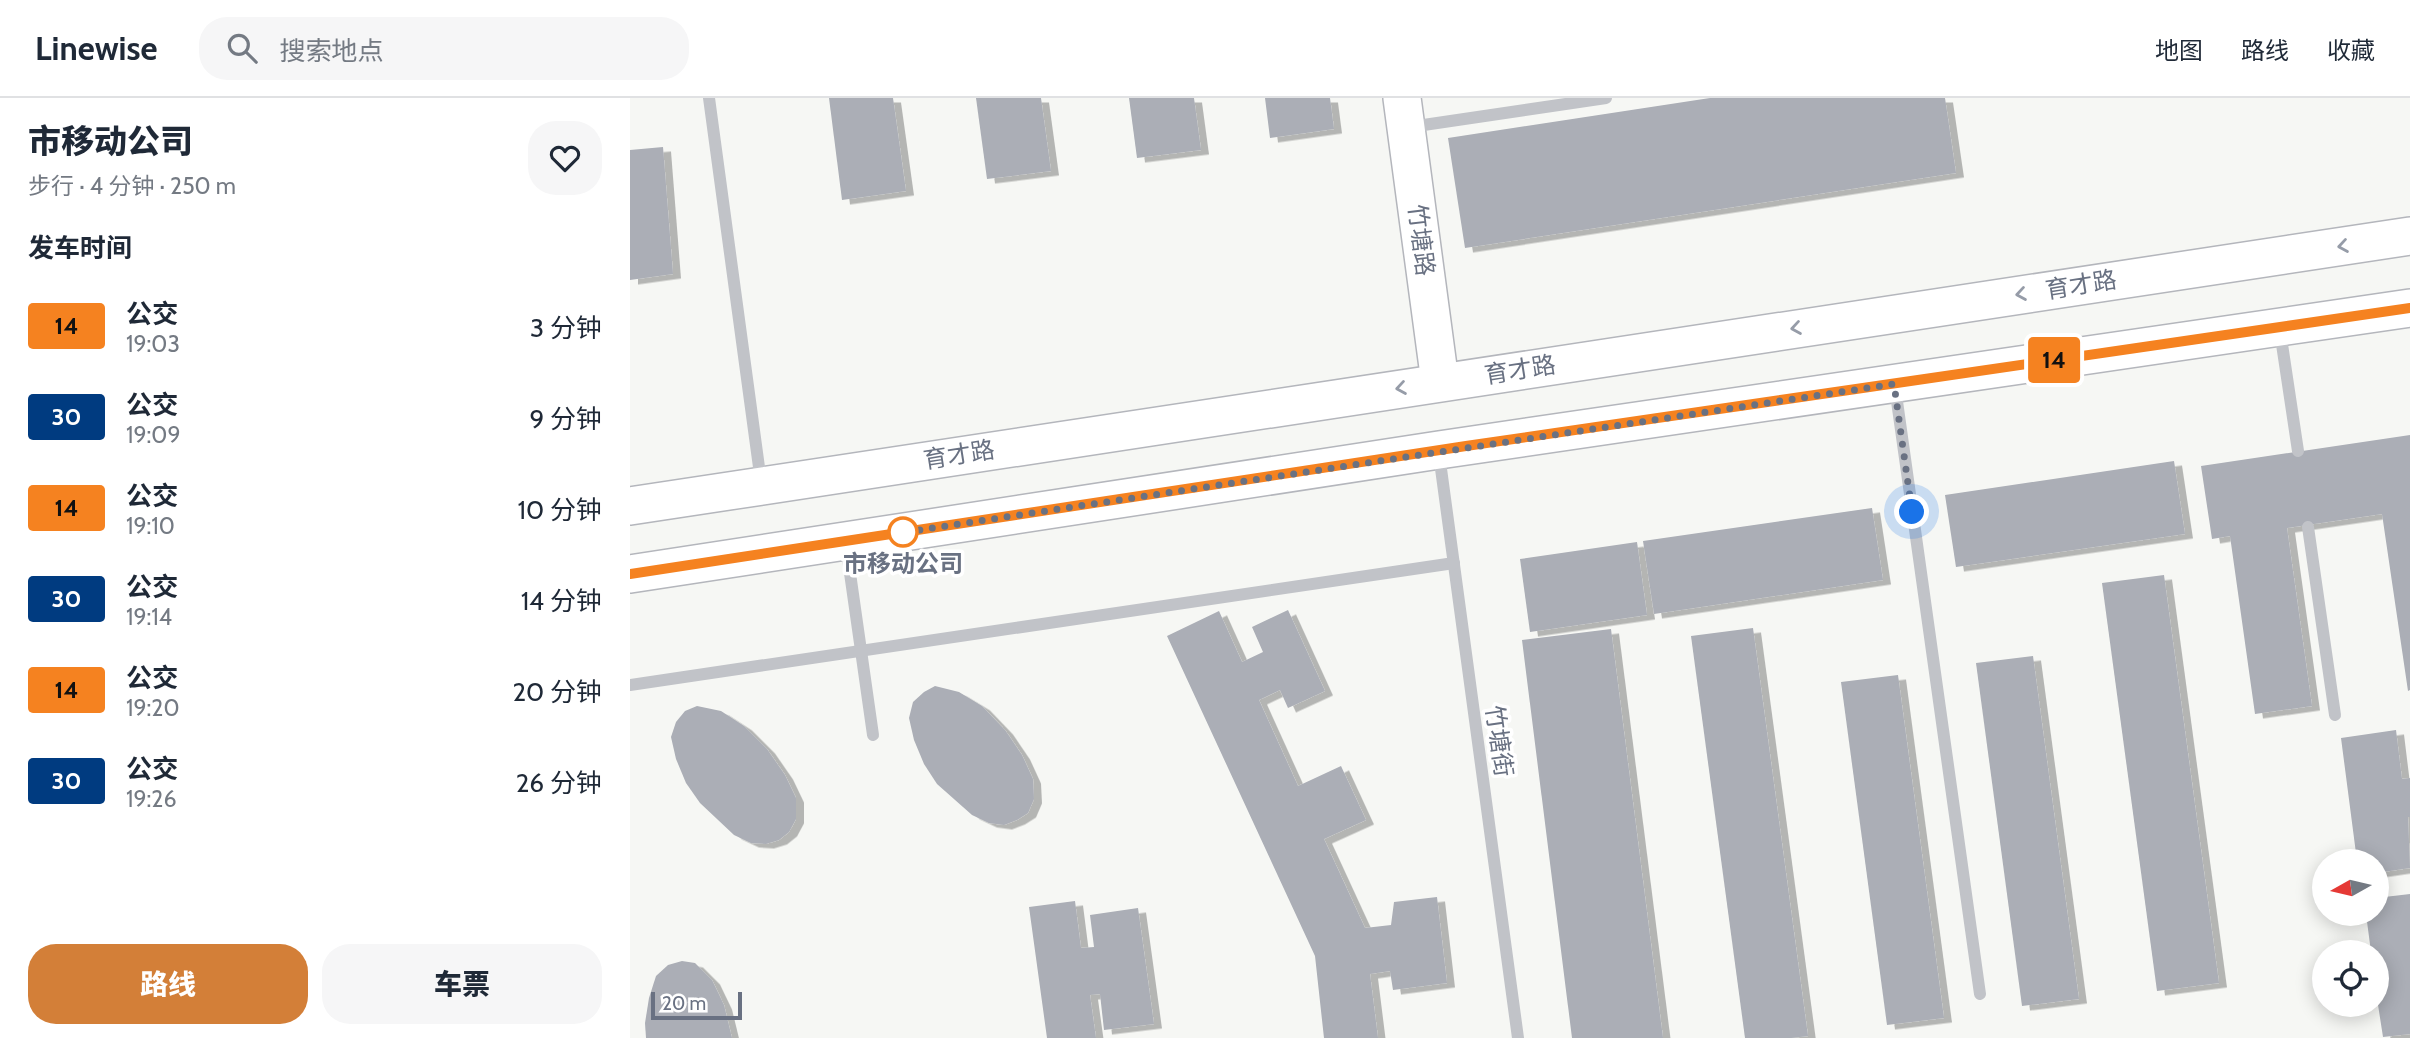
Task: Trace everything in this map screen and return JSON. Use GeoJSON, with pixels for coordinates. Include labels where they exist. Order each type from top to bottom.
{"type":"FeatureCollection","features":[{"type":"Feature","properties":{"kind":"main road","name":"竹塘路"},"geometry":{"type":"LineString","coordinates":[[1404,113],[1440,382]]}},
{"type":"Feature","properties":{"kind":"main road","name":"育才路"},"geometry":{"type":"LineString","coordinates":[[630,506],[2410,236]]}},
{"type":"Feature","properties":{"kind":"main road"},"geometry":{"type":"LineString","coordinates":[[630,574],[1439,450],[2410,308]]}},
{"type":"Feature","properties":{"kind":"lane"},"geometry":{"type":"LineString","coordinates":[[709,98],[761,486]]}},
{"type":"Feature","properties":{"kind":"lane"},"geometry":{"type":"LineString","coordinates":[[1404,113],[1606,98]]}},
{"type":"Feature","properties":{"kind":"lane"},"geometry":{"type":"LineString","coordinates":[[2280,327],[2298,452]]}},
{"type":"Feature","properties":{"kind":"lane"},"geometry":{"type":"LineString","coordinates":[[1894,384],[1980,994]]}},
{"type":"Feature","properties":{"kind":"lane","name":"竹塘街"},"geometry":{"type":"LineString","coordinates":[[1439,450],[1518,1038]]}},
{"type":"Feature","properties":{"kind":"lane"},"geometry":{"type":"LineString","coordinates":[[2308,527],[2335,715]]}},
{"type":"Feature","properties":{"kind":"lane"},"geometry":{"type":"LineString","coordinates":[[846,541],[873,736]]}},
{"type":"Feature","properties":{"kind":"lane"},"geometry":{"type":"LineString","coordinates":[[630,685],[1454,563]]}},
{"type":"Feature","properties":{"kind":"building"},"geometry":{"type":"Polygon","coordinates":[[[829,98],[893,98],[906,191],[842,200],[829,98]]]}},
{"type":"Feature","properties":{"kind":"building"},"geometry":{"type":"Polygon","coordinates":[[[976,98],[1041,98],[1051,171],[987,179],[976,98]]]}},
{"type":"Feature","properties":{"kind":"building"},"geometry":{"type":"Polygon","coordinates":[[[1129,98],[1194,98],[1201,150],[1137,158],[1129,98]]]}},
{"type":"Feature","properties":{"kind":"building"},"geometry":{"type":"Polygon","coordinates":[[[1265,98],[1330,98],[1334,129],[1270,138],[1265,98]]]}},
{"type":"Feature","properties":{"kind":"building"},"geometry":{"type":"Polygon","coordinates":[[[1710,98],[1945,98],[1956,173],[1465,248],[1448,138],[1710,98]]]}},
{"type":"Feature","properties":{"kind":"building"},"geometry":{"type":"Polygon","coordinates":[[[663,147],[673,274],[630,280],[630,150],[663,147]]]}},
{"type":"Feature","properties":{"kind":"building"},"geometry":{"type":"Polygon","coordinates":[[[2410,435],[2410,690],[2408,691],[2382,514],[2287,528],[2312,706],[2255,714],[2230,536],[2212,539],[2201,466],[2410,435]]]}},
{"type":"Feature","properties":{"kind":"building"},"geometry":{"type":"Polygon","coordinates":[[[2174,461],[2185,534],[1956,567],[1945,495],[2174,461]]]}},
{"type":"Feature","properties":{"kind":"building"},"geometry":{"type":"Polygon","coordinates":[[[1872,508],[1883,580],[1654,614],[1643,541],[1872,508]]]}},
{"type":"Feature","properties":{"kind":"building"},"geometry":{"type":"Polygon","coordinates":[[[1637,542],[1647,615],[1530,632],[1520,559],[1637,542]]]}},
{"type":"Feature","properties":{"kind":"building"},"geometry":{"type":"Polygon","coordinates":[[[2164,575],[2219,983],[2157,991],[2102,583],[2164,575]]]}},
{"type":"Feature","properties":{"kind":"building"},"geometry":{"type":"Polygon","coordinates":[[[1288,610],[1325,691],[1288,708],[1280,690],[1259,700],[1298,786],[1341,766],[1366,820],[1324,839],[1365,928],[1391,925],[1394,902],[1437,897],[1447,983],[1393,990],[1390,971],[1370,974],[1378,1038],[1324,1038],[1315,956],[1167,636],[1219,611],[1242,662],[1263,652],[1252,627],[1288,610]]]}},
{"type":"Feature","properties":{"kind":"building"},"geometry":{"type":"Polygon","coordinates":[[[1753,628],[1808,1036],[1791,1038],[1745,1038],[1691,636],[1753,628]]]}},
{"type":"Feature","properties":{"kind":"building"},"geometry":{"type":"Polygon","coordinates":[[[1611,629],[1663,1038],[1572,1038],[1522,640],[1611,629]]]}},
{"type":"Feature","properties":{"kind":"building"},"geometry":{"type":"Polygon","coordinates":[[[2033,656],[2079,999],[2022,1006],[1976,663],[2033,656]]]}},
{"type":"Feature","properties":{"kind":"building"},"geometry":{"type":"Polygon","coordinates":[[[1898,675],[1944,1018],[1887,1025],[1841,682],[1898,675]]]}},
{"type":"Feature","properties":{"kind":"building"},"geometry":{"type":"Polygon","coordinates":[[[935,686],[959,692],[982,706],[1005,730],[1022,755],[1033,779],[1034,799],[1028,813],[1004,825],[989,823],[972,815],[937,784],[924,764],[909,718],[913,702],[935,686]]]}},
{"type":"Feature","properties":{"kind":"building"},"geometry":{"type":"Polygon","coordinates":[[[697,706],[721,711],[744,726],[767,749],[785,775],[796,798],[796,819],[789,832],[779,840],[766,844],[751,843],[734,835],[700,803],[686,783],[671,737],[676,722],[685,711],[697,706]]]}},
{"type":"Feature","properties":{"kind":"building"},"geometry":{"type":"Polygon","coordinates":[[[2396,730],[2402,779],[2410,778],[2410,868],[2389,871],[2389,849],[2355,849],[2341,738],[2396,730]]]}},
{"type":"Feature","properties":{"kind":"building"},"geometry":{"type":"Polygon","coordinates":[[[2410,894],[2410,1034],[2383,1037],[2380,1017],[2389,1017],[2389,940],[2369,940],[2368,926],[2389,926],[2389,896],[2410,894]]]}},
{"type":"Feature","properties":{"kind":"building"},"geometry":{"type":"Polygon","coordinates":[[[1075,901],[1081,948],[1094,947],[1090,915],[1138,908],[1154,1024],[1104,1030],[1100,994],[1090,995],[1096,1038],[1047,1038],[1029,907],[1075,901]]]}},
{"type":"Feature","properties":{"kind":"building"},"geometry":{"type":"Polygon","coordinates":[[[682,961],[695,963],[712,980],[724,1005],[732,1038],[646,1038],[645,1023],[649,998],[656,976],[668,965],[682,961]]]}},
{"type":"Feature","properties":{"kind":"bus line","name":"14"},"geometry":{"type":"LineString","coordinates":[[630,574],[1466,446],[2410,308]]}},
{"type":"Feature","properties":{"kind":"place","name":"市移动公司"},"geometry":{"type":"Point","coordinates":[903,532]}},
{"type":"Feature","properties":{"kind":"route"},"geometry":{"type":"LineString","coordinates":[[903,532],[899,533],[1894,384],[1912,512]]}}]}
